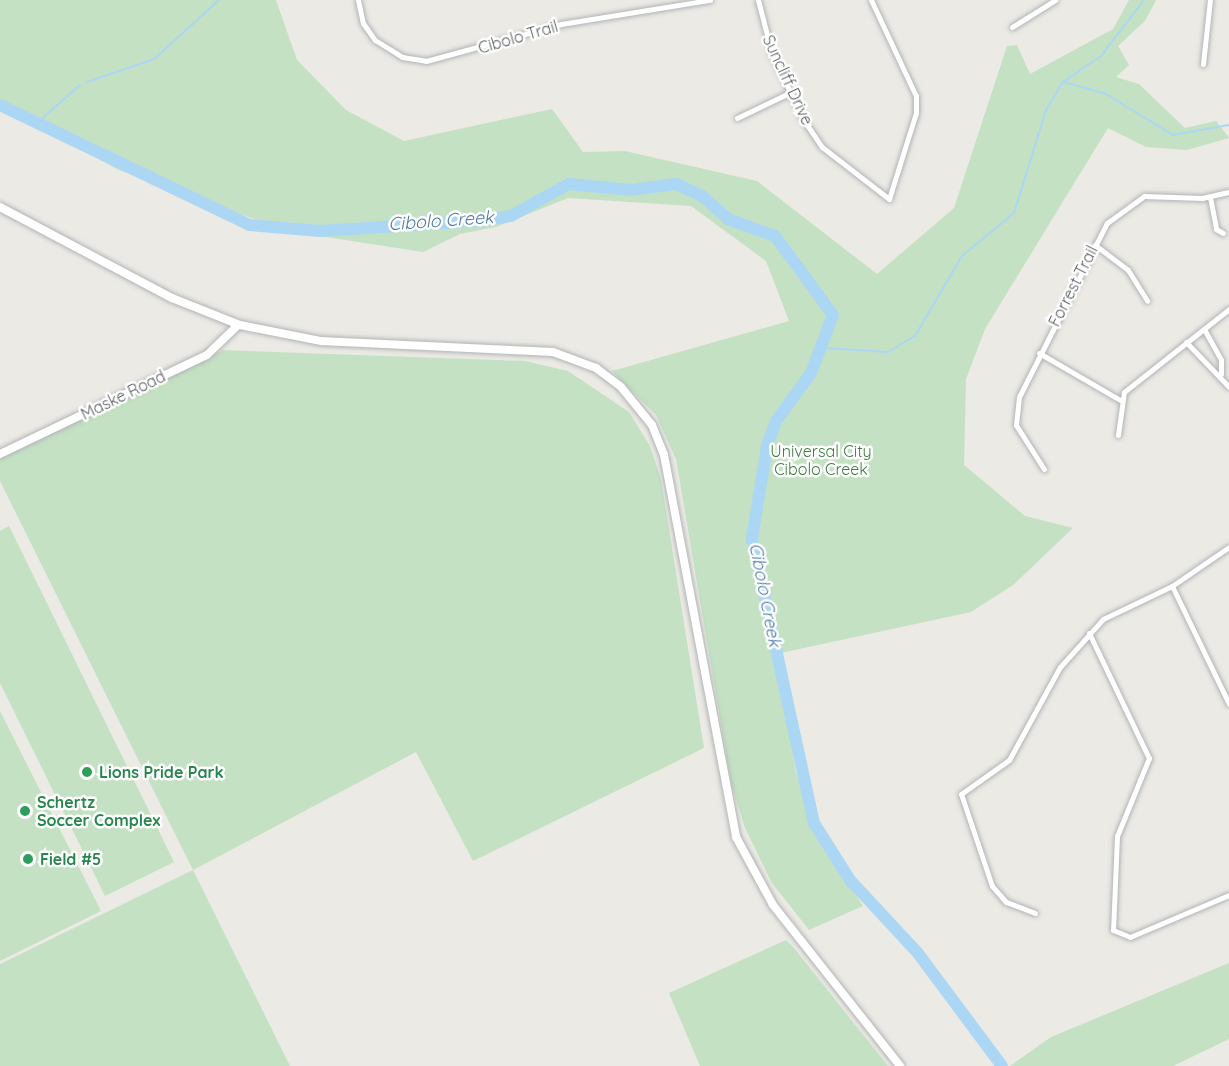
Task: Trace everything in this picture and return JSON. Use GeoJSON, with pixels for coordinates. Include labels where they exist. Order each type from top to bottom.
{"type":"FeatureCollection","features":[{"type":"Feature","properties":{"kind":"main road"},"geometry":{"type":"LineString","coordinates":[[0,207],[172,298],[238,325],[321,340],[553,352],[596,368],[627,393],[652,425],[664,455],[736,837],[773,905],[900,1066]]}},
{"type":"Feature","properties":{"kind":"main road","name":"Maske Road"},"geometry":{"type":"LineString","coordinates":[[0,454],[207,355],[238,325]]}},
{"type":"Feature","properties":{"kind":"street","name":"Cibolo Trail"},"geometry":{"type":"LineString","coordinates":[[358,0],[363,23],[375,40],[402,57],[426,61],[561,24],[710,0]]}},
{"type":"Feature","properties":{"kind":"street","name":"Suncliff Drive"},"geometry":{"type":"LineString","coordinates":[[758,0],[772,54],[790,92],[822,147],[890,199],[916,113],[916,96],[871,0]]}},
{"type":"Feature","properties":{"kind":"street"},"geometry":{"type":"LineString","coordinates":[[1012,27],[1055,0]]}},
{"type":"Feature","properties":{"kind":"street"},"geometry":{"type":"LineString","coordinates":[[1203,64],[1210,0]]}},
{"type":"Feature","properties":{"kind":"street"},"geometry":{"type":"LineString","coordinates":[[737,118],[790,92]]}},
{"type":"Feature","properties":{"kind":"street","name":"Forrest Trail"},"geometry":{"type":"LineString","coordinates":[[1044,469],[1016,425],[1019,397],[1095,245],[1116,213],[1138,198],[1210,197],[1229,192]]}},
{"type":"Feature","properties":{"kind":"street"},"geometry":{"type":"LineString","coordinates":[[1210,197],[1216,229],[1223,233]]}},
{"type":"Feature","properties":{"kind":"street"},"geometry":{"type":"LineString","coordinates":[[1095,245],[1128,270],[1147,301]]}},
{"type":"Feature","properties":{"kind":"street"},"geometry":{"type":"LineString","coordinates":[[1118,435],[1120,400],[1136,379],[1229,309]]}},
{"type":"Feature","properties":{"kind":"street"},"geometry":{"type":"LineString","coordinates":[[1204,329],[1221,360],[1221,374]]}},
{"type":"Feature","properties":{"kind":"street"},"geometry":{"type":"LineString","coordinates":[[1186,342],[1221,374],[1229,387]]}},
{"type":"Feature","properties":{"kind":"street"},"geometry":{"type":"LineString","coordinates":[[1040,353],[1120,400]]}},
{"type":"Feature","properties":{"kind":"street"},"geometry":{"type":"LineString","coordinates":[[1035,913],[1006,902],[992,886],[961,794],[1009,760],[1060,667],[1103,618],[1172,586],[1229,547]]}},
{"type":"Feature","properties":{"kind":"street"},"geometry":{"type":"LineString","coordinates":[[1172,586],[1229,704]]}},
{"type":"Feature","properties":{"kind":"street"},"geometry":{"type":"LineString","coordinates":[[1089,633],[1149,758],[1117,836],[1113,937],[1130,937],[1229,895]]}},
{"type":"Feature","properties":{"kind":"green space","name":"Universal City Cibolo Creek"},"geometry":{"type":"Polygon","coordinates":[[[0,0],[276,0],[297,60],[346,110],[404,141],[552,109],[583,152],[625,151],[757,181],[877,274],[954,208],[1007,46],[1017,45],[1030,74],[1113,29],[1129,0],[1156,0],[1145,21],[1118,46],[1129,65],[1116,77],[1139,84],[1185,128],[1216,121],[1229,138],[1187,150],[1146,147],[1108,128],[985,329],[966,379],[964,465],[1025,516],[1073,528],[1013,585],[971,612],[776,654],[796,773],[827,851],[863,906],[809,930],[772,883],[745,828],[731,783],[676,459],[656,415],[612,371],[789,321],[766,261],[691,206],[568,198],[496,227],[460,234],[423,252],[287,231],[119,170],[0,106],[0,0]]]}},
{"type":"Feature","properties":{"kind":"green space"},"geometry":{"type":"Polygon","coordinates":[[[223,350],[525,361],[568,371],[629,412],[650,446],[661,479],[704,748],[473,861],[416,752],[193,870],[0,481],[0,459],[223,350]]]}},
{"type":"Feature","properties":{"kind":"green space","name":"Lions Pride Park"},"geometry":{"type":"Polygon","coordinates":[[[9,526],[174,862],[105,896],[0,683],[0,531],[9,526]]]}},
{"type":"Feature","properties":{"kind":"green space","name":"Schertz Soccer Complex"},"geometry":{"type":"Polygon","coordinates":[[[0,711],[101,911],[0,961],[0,711]]]}},
{"type":"Feature","properties":{"kind":"green space"},"geometry":{"type":"Polygon","coordinates":[[[193,870],[290,1066],[0,1066],[0,964],[193,870]]]}},
{"type":"Feature","properties":{"kind":"green space"},"geometry":{"type":"Polygon","coordinates":[[[786,940],[888,1066],[700,1066],[669,993],[786,940]]]}},
{"type":"Feature","properties":{"kind":"green space"},"geometry":{"type":"Polygon","coordinates":[[[1229,963],[1229,1039],[1173,1066],[1010,1066],[1051,1037],[1229,963]]]}},
{"type":"Feature","properties":{"kind":"waterway"},"geometry":{"type":"LineString","coordinates":[[87,82],[154,59],[219,0]]}},
{"type":"Feature","properties":{"kind":"waterway"},"geometry":{"type":"LineString","coordinates":[[823,348],[888,352],[915,336],[962,256],[1014,213],[1046,110],[1063,82],[1101,56],[1144,0]]}},
{"type":"Feature","properties":{"kind":"waterway"},"geometry":{"type":"LineString","coordinates":[[1064,82],[1106,94],[1173,135],[1229,125]]}},
{"type":"Feature","properties":{"kind":"waterway"},"geometry":{"type":"LineString","coordinates":[[38,122],[80,85]]}},
{"type":"Feature","properties":{"kind":"waterway","name":"Cibolo Creek"},"geometry":{"type":"LineString","coordinates":[[0,105],[249,225],[320,231],[479,221],[511,216],[569,184],[631,190],[676,184],[702,196],[728,219],[775,236],[833,315],[811,373],[776,421],[767,446],[752,539],[814,823],[850,880],[917,952],[1002,1066]]}},
{"type":"Feature","properties":{"kind":"place","name":"Lions Pride Park"},"geometry":{"type":"Point","coordinates":[87,772]}},
{"type":"Feature","properties":{"kind":"place","name":"Schertz Soccer Complex"},"geometry":{"type":"Point","coordinates":[25,811]}},
{"type":"Feature","properties":{"kind":"place","name":"Field #5"},"geometry":{"type":"Point","coordinates":[28,859]}}]}
